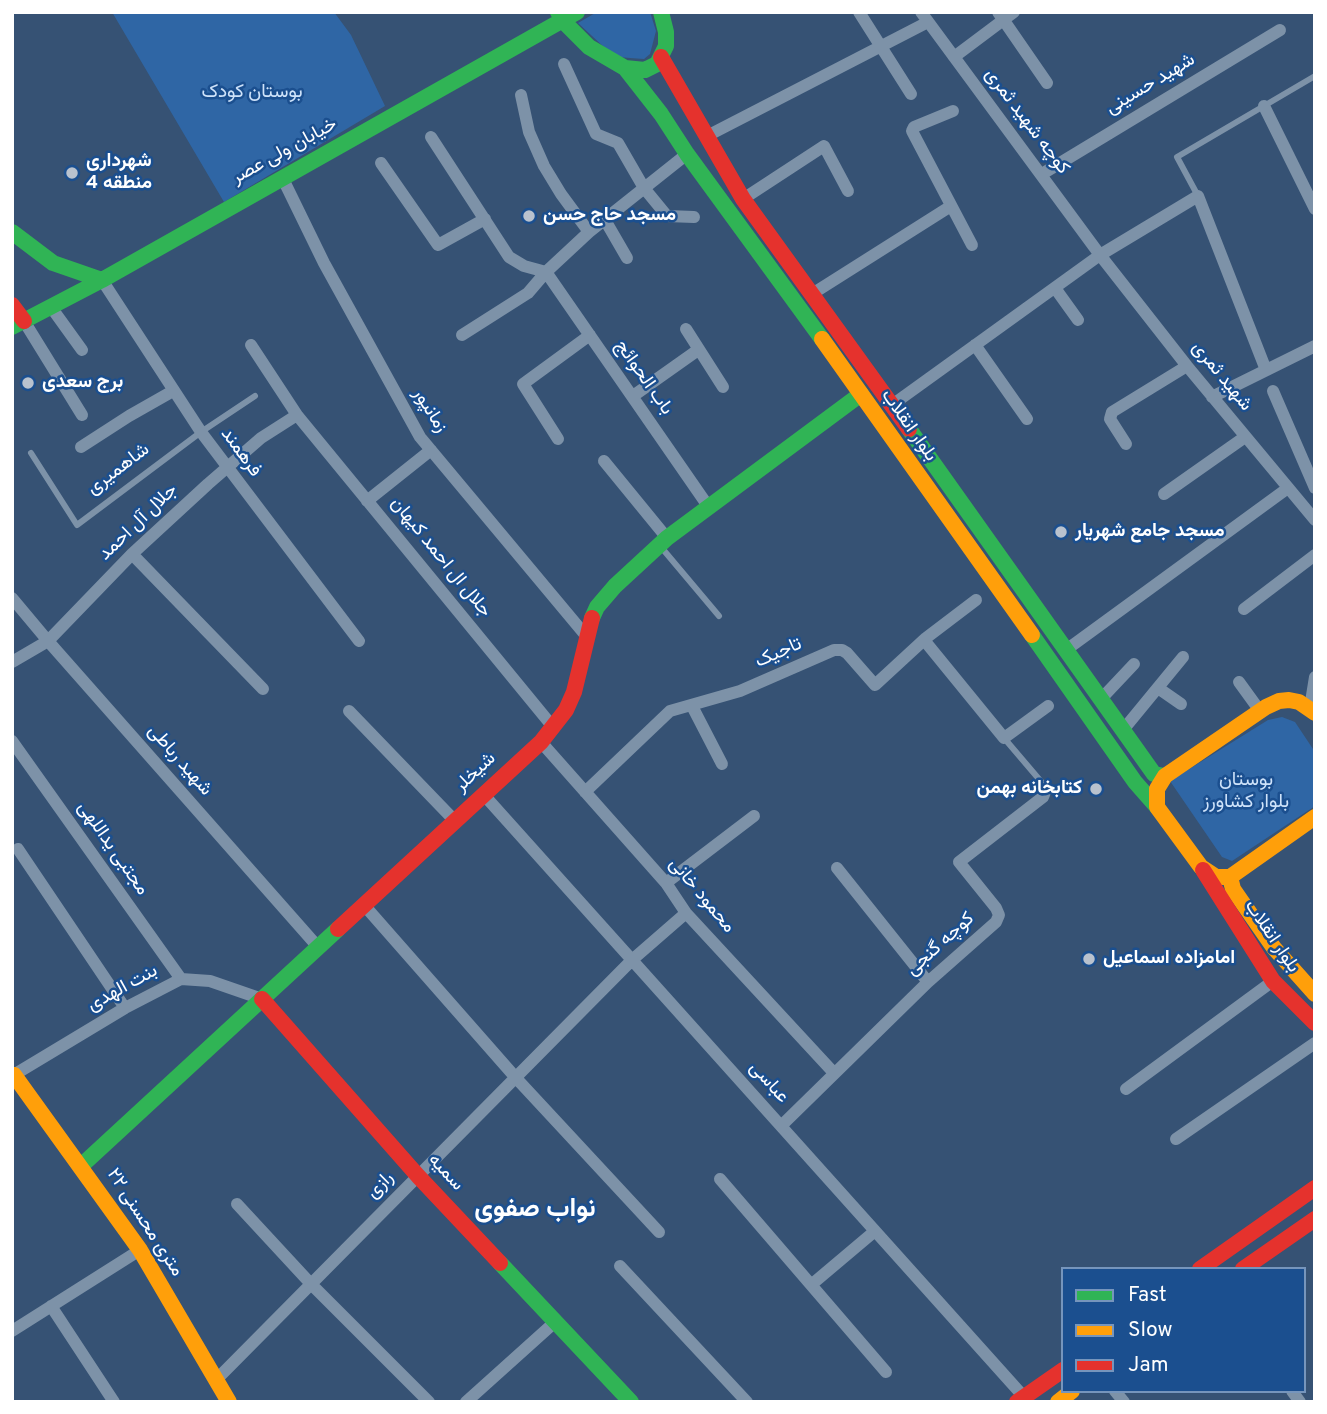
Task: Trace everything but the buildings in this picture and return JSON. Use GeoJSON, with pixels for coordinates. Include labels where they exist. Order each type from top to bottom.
{"type":"FeatureCollection","features":[{"type":"Feature","properties":{"kind":"main road"},"geometry":{"type":"LineString","coordinates":[[566,15],[589,47],[625,68],[645,70],[652,68],[666,46],[666,15]]}},
{"type":"Feature","properties":{"kind":"main road","name":"خیابان ولی عصر"},"geometry":{"type":"LineString","coordinates":[[18,324],[102,280],[566,15]]}},
{"type":"Feature","properties":{"kind":"main road","name":"بلوار انقلاب"},"geometry":{"type":"LineString","coordinates":[[661,57],[743,199],[1154,774],[1165,776]]}},
{"type":"Feature","properties":{"kind":"main road","name":"بلوار انقلاب"},"geometry":{"type":"LineString","coordinates":[[625,68],[661,114],[1135,782],[1201,867],[1273,981],[1315,1023]]}},
{"type":"Feature","properties":{"kind":"main road"},"geometry":{"type":"LineString","coordinates":[[12,232],[53,263],[102,280]]}},
{"type":"Feature","properties":{"kind":"main road"},"geometry":{"type":"LineString","coordinates":[[12,305],[18,324]]}},
{"type":"Feature","properties":{"kind":"main road","name":"شیخلر"},"geometry":{"type":"LineString","coordinates":[[81,1166],[541,742],[566,710],[574,692],[597,607],[615,586],[708,506],[861,394]]}},
{"type":"Feature","properties":{"kind":"main road"},"geometry":{"type":"LineString","coordinates":[[970,550],[987,537]]}},
{"type":"Feature","properties":{"kind":"main road"},"geometry":{"type":"LineString","coordinates":[[1157,807],[1157,789],[1165,776],[1260,711],[1279,701],[1289,700],[1313,708]]}},
{"type":"Feature","properties":{"kind":"main road"},"geometry":{"type":"LineString","coordinates":[[1201,867],[1216,877],[1230,877],[1315,817]]}},
{"type":"Feature","properties":{"kind":"main road","name":"بلوار انقلاب"},"geometry":{"type":"LineString","coordinates":[[1230,877],[1233,889],[1274,948],[1315,994]]}},
{"type":"Feature","properties":{"kind":"main road","name":"سمیه"},"geometry":{"type":"LineString","coordinates":[[262,999],[418,1176],[631,1402]]}},
{"type":"Feature","properties":{"kind":"main road","name":"۲۲ متری محسنی"},"geometry":{"type":"LineString","coordinates":[[13,1075],[140,1250],[229,1402]]}},
{"type":"Feature","properties":{"kind":"main road"},"geometry":{"type":"LineString","coordinates":[[1203,1267],[1315,1188]]}},
{"type":"Feature","properties":{"kind":"main road"},"geometry":{"type":"LineString","coordinates":[[1247,1267],[1315,1219]]}},
{"type":"Feature","properties":{"kind":"main road"},"geometry":{"type":"LineString","coordinates":[[1021,1399],[1061,1371]]}},
{"type":"Feature","properties":{"kind":"street"},"geometry":{"type":"LineString","coordinates":[[859,12],[911,94]]}},
{"type":"Feature","properties":{"kind":"street"},"geometry":{"type":"LineString","coordinates":[[954,57],[1005,15],[1046,83]]}},
{"type":"Feature","properties":{"kind":"street"},"geometry":{"type":"LineString","coordinates":[[707,136],[880,46],[924,17]]}},
{"type":"Feature","properties":{"kind":"street","name":"کوچه شهید ثمری"},"geometry":{"type":"LineString","coordinates":[[924,17],[1100,255]]}},
{"type":"Feature","properties":{"kind":"street","name":"شهید حسینی"},"geometry":{"type":"LineString","coordinates":[[1042,174],[1280,30]]}},
{"type":"Feature","properties":{"kind":"street"},"geometry":{"type":"LineString","coordinates":[[564,64],[596,134],[618,143],[644,188],[667,216],[694,217]]}},
{"type":"Feature","properties":{"kind":"street"},"geometry":{"type":"LineString","coordinates":[[521,95],[529,132],[544,166],[589,232]]}},
{"type":"Feature","properties":{"kind":"street"},"geometry":{"type":"LineString","coordinates":[[1264,106],[1315,209]]}},
{"type":"Feature","properties":{"kind":"street"},"geometry":{"type":"LineString","coordinates":[[953,111],[914,127],[912,131],[971,245]]}},
{"type":"Feature","properties":{"kind":"street"},"geometry":{"type":"LineString","coordinates":[[431,136],[509,257],[524,266],[546,272]]}},
{"type":"Feature","properties":{"kind":"street"},"geometry":{"type":"LineString","coordinates":[[743,199],[824,146],[848,191]]}},
{"type":"Feature","properties":{"kind":"street"},"geometry":{"type":"LineString","coordinates":[[462,335],[528,293],[546,272],[589,232],[687,154]]}},
{"type":"Feature","properties":{"kind":"street"},"geometry":{"type":"LineString","coordinates":[[381,163],[438,245],[485,219]]}},
{"type":"Feature","properties":{"kind":"street","name":"زمانپور"},"geometry":{"type":"LineString","coordinates":[[282,177],[362,333],[420,438],[587,637]]}},
{"type":"Feature","properties":{"kind":"street"},"geometry":{"type":"LineString","coordinates":[[892,405],[1100,255],[1198,196],[1266,370]]}},
{"type":"Feature","properties":{"kind":"street"},"geometry":{"type":"LineString","coordinates":[[811,294],[951,206]]}},
{"type":"Feature","properties":{"kind":"street"},"geometry":{"type":"LineString","coordinates":[[605,220],[627,258]]}},
{"type":"Feature","properties":{"kind":"street","name":"شهید ثمری"},"geometry":{"type":"LineString","coordinates":[[1100,255],[1186,366],[1315,520]]}},
{"type":"Feature","properties":{"kind":"street","name":"باب الحوائج"},"geometry":{"type":"LineString","coordinates":[[546,272],[708,506]]}},
{"type":"Feature","properties":{"kind":"street","name":"فرهمند"},"geometry":{"type":"LineString","coordinates":[[102,280],[201,432],[359,641]]}},
{"type":"Feature","properties":{"kind":"street"},"geometry":{"type":"LineString","coordinates":[[1055,288],[1078,320]]}},
{"type":"Feature","properties":{"kind":"street"},"geometry":{"type":"LineString","coordinates":[[51,307],[82,350]]}},
{"type":"Feature","properties":{"kind":"street"},"geometry":{"type":"LineString","coordinates":[[18,324],[82,415]]}},
{"type":"Feature","properties":{"kind":"street"},"geometry":{"type":"LineString","coordinates":[[686,329],[723,387]]}},
{"type":"Feature","properties":{"kind":"street"},"geometry":{"type":"LineString","coordinates":[[558,439],[523,384],[590,335]]}},
{"type":"Feature","properties":{"kind":"street","name":"جلال ال احمد کیهان"},"geometry":{"type":"LineString","coordinates":[[251,345],[297,415],[553,727]]}},
{"type":"Feature","properties":{"kind":"street"},"geometry":{"type":"LineString","coordinates":[[975,345],[1027,419]]}},
{"type":"Feature","properties":{"kind":"street"},"geometry":{"type":"LineString","coordinates":[[1212,397],[1315,346]]}},
{"type":"Feature","properties":{"kind":"street"},"geometry":{"type":"LineString","coordinates":[[633,396],[698,350]]}},
{"type":"Feature","properties":{"kind":"street"},"geometry":{"type":"LineString","coordinates":[[1126,444],[1110,419],[1112,412],[1186,366]]}},
{"type":"Feature","properties":{"kind":"street"},"geometry":{"type":"LineString","coordinates":[[81,447],[173,391]]}},
{"type":"Feature","properties":{"kind":"street"},"geometry":{"type":"LineString","coordinates":[[1273,391],[1315,488]]}},
{"type":"Feature","properties":{"kind":"street","name":"جلال آل احمد"},"geometry":{"type":"LineString","coordinates":[[12,662],[48,641],[132,554],[261,438],[297,415]]}},
{"type":"Feature","properties":{"kind":"street"},"geometry":{"type":"LineString","coordinates":[[1164,494],[1245,437]]}},
{"type":"Feature","properties":{"kind":"street"},"geometry":{"type":"LineString","coordinates":[[368,501],[431,450]]}},
{"type":"Feature","properties":{"kind":"street"},"geometry":{"type":"LineString","coordinates":[[604,461],[664,542]]}},
{"type":"Feature","properties":{"kind":"street"},"geometry":{"type":"LineString","coordinates":[[1066,650],[1288,488]]}},
{"type":"Feature","properties":{"kind":"street"},"geometry":{"type":"LineString","coordinates":[[132,554],[263,689]]}},
{"type":"Feature","properties":{"kind":"street"},"geometry":{"type":"LineString","coordinates":[[1244,609],[1315,555]]}},
{"type":"Feature","properties":{"kind":"street","name":"شهید رباطی"},"geometry":{"type":"LineString","coordinates":[[12,598],[318,947]]}},
{"type":"Feature","properties":{"kind":"street","name":"تاجیک"},"geometry":{"type":"LineString","coordinates":[[585,792],[670,711],[749,688],[834,650],[847,653],[874,685],[924,640],[976,600]]}},
{"type":"Feature","properties":{"kind":"street"},"geometry":{"type":"LineString","coordinates":[[924,640],[1004,738],[1048,706]]}},
{"type":"Feature","properties":{"kind":"street"},"geometry":{"type":"LineString","coordinates":[[1123,730],[1183,657]]}},
{"type":"Feature","properties":{"kind":"street"},"geometry":{"type":"LineString","coordinates":[[1101,699],[1134,664]]}},
{"type":"Feature","properties":{"kind":"street"},"geometry":{"type":"LineString","coordinates":[[1313,708],[1315,677]]}},
{"type":"Feature","properties":{"kind":"street"},"geometry":{"type":"LineString","coordinates":[[1239,682],[1260,711]]}},
{"type":"Feature","properties":{"kind":"street"},"geometry":{"type":"LineString","coordinates":[[1158,688],[1181,704]]}},
{"type":"Feature","properties":{"kind":"street"},"geometry":{"type":"LineString","coordinates":[[692,706],[722,764]]}},
{"type":"Feature","properties":{"kind":"street"},"geometry":{"type":"LineString","coordinates":[[349,711],[456,821]]}},
{"type":"Feature","properties":{"kind":"street","name":"مجتبی یداللهی"},"geometry":{"type":"LineString","coordinates":[[12,741],[181,979]]}},
{"type":"Feature","properties":{"kind":"street","name":"محمود خانی"},"geometry":{"type":"LineString","coordinates":[[541,742],[666,883],[686,913],[834,1073]]}},
{"type":"Feature","properties":{"kind":"street","name":"کوچه گنجی"},"geometry":{"type":"LineString","coordinates":[[781,1126],[928,982],[996,922],[999,915],[996,908],[959,862],[1043,797],[1045,792]]}},
{"type":"Feature","properties":{"kind":"street","name":"عباسی"},"geometry":{"type":"LineString","coordinates":[[484,794],[876,1231],[1021,1399]]}},
{"type":"Feature","properties":{"kind":"street"},"geometry":{"type":"LineString","coordinates":[[666,883],[754,816]]}},
{"type":"Feature","properties":{"kind":"street"},"geometry":{"type":"LineString","coordinates":[[18,849],[125,1008]]}},
{"type":"Feature","properties":{"kind":"street"},"geometry":{"type":"LineString","coordinates":[[837,868],[928,982]]}},
{"type":"Feature","properties":{"kind":"street"},"geometry":{"type":"LineString","coordinates":[[364,905],[516,1078],[659,1232]]}},
{"type":"Feature","properties":{"kind":"street","name":"رازی"},"geometry":{"type":"LineString","coordinates":[[216,1380],[632,960],[686,913]]}},
{"type":"Feature","properties":{"kind":"street","name":"بنت الهدی"},"geometry":{"type":"LineString","coordinates":[[13,1075],[125,1008],[181,979],[210,981],[262,999]]}},
{"type":"Feature","properties":{"kind":"street"},"geometry":{"type":"LineString","coordinates":[[1126,1089],[1273,981]]}},
{"type":"Feature","properties":{"kind":"street"},"geometry":{"type":"LineString","coordinates":[[1176,1139],[1315,1044]]}},
{"type":"Feature","properties":{"kind":"street"},"geometry":{"type":"LineString","coordinates":[[720,1179],[886,1373]]}},
{"type":"Feature","properties":{"kind":"street"},"geometry":{"type":"LineString","coordinates":[[237,1204],[429,1402]]}},
{"type":"Feature","properties":{"kind":"street"},"geometry":{"type":"LineString","coordinates":[[811,1285],[876,1231]]}},
{"type":"Feature","properties":{"kind":"street"},"geometry":{"type":"LineString","coordinates":[[12,1331],[140,1250]]}},
{"type":"Feature","properties":{"kind":"street"},"geometry":{"type":"LineString","coordinates":[[620,1266],[747,1402]]}},
{"type":"Feature","properties":{"kind":"street"},"geometry":{"type":"LineString","coordinates":[[51,1306],[114,1402]]}},
{"type":"Feature","properties":{"kind":"street"},"geometry":{"type":"LineString","coordinates":[[466,1402],[555,1322]]}},
{"type":"Feature","properties":{"kind":"lane"},"geometry":{"type":"LineString","coordinates":[[1198,196],[1177,158],[1315,76]]}},
{"type":"Feature","properties":{"kind":"lane","name":"شاهمیری"},"geometry":{"type":"LineString","coordinates":[[31,453],[77,525],[201,432],[255,396]]}},
{"type":"Feature","properties":{"kind":"lane"},"geometry":{"type":"LineString","coordinates":[[664,542],[719,615]]}},
{"type":"Feature","properties":{"kind":"lane","name":"کوچه گنجی"},"geometry":{"type":"LineString","coordinates":[[1004,738],[1044,785],[1045,792]]}},
{"type":"Feature","properties":{"kind":"green space","name":"بوستان کودک"},"geometry":{"type":"Polygon","coordinates":[[[112,12],[334,12],[351,35],[385,106],[224,202],[112,12]]]}},
{"type":"Feature","properties":{"kind":"green space"},"geometry":{"type":"Polygon","coordinates":[[[597,12],[650,12],[656,31],[650,54],[644,59],[619,57],[605,48],[578,23],[597,12]]]}},
{"type":"Feature","properties":{"kind":"green space","name":"بوستان بلوار کشاورز"},"geometry":{"type":"Polygon","coordinates":[[[1282,717],[1295,722],[1315,752],[1315,806],[1232,861],[1222,857],[1170,781],[1268,720],[1282,717]]]}},
{"type":"Feature","properties":{"kind":"traffic: fast"},"geometry":{"type":"LineString","coordinates":[[558,12],[589,47],[625,68],[645,70],[657,64],[666,46],[661,12]]}},
{"type":"Feature","properties":{"kind":"traffic: fast"},"geometry":{"type":"LineString","coordinates":[[12,327],[102,280],[577,12]]}},
{"type":"Feature","properties":{"kind":"traffic: fast"},"geometry":{"type":"LineString","coordinates":[[625,68],[822,339]]}},
{"type":"Feature","properties":{"kind":"traffic: fast"},"geometry":{"type":"LineString","coordinates":[[12,232],[53,263],[102,280]]}},
{"type":"Feature","properties":{"kind":"traffic: fast"},"geometry":{"type":"LineString","coordinates":[[592,618],[597,607],[615,586],[667,538],[861,394]]}},
{"type":"Feature","properties":{"kind":"traffic: fast"},"geometry":{"type":"LineString","coordinates":[[909,429],[1154,774],[1165,776]]}},
{"type":"Feature","properties":{"kind":"traffic: fast"},"geometry":{"type":"LineString","coordinates":[[1032,635],[1135,782],[1157,807]]}},
{"type":"Feature","properties":{"kind":"traffic: fast"},"geometry":{"type":"LineString","coordinates":[[81,1166],[338,929]]}},
{"type":"Feature","properties":{"kind":"traffic: fast"},"geometry":{"type":"LineString","coordinates":[[500,1263],[631,1402]]}},
{"type":"Feature","properties":{"kind":"traffic: slow"},"geometry":{"type":"LineString","coordinates":[[822,339],[1032,635]]}},
{"type":"Feature","properties":{"kind":"traffic: slow"},"geometry":{"type":"LineString","coordinates":[[1315,713],[1299,702],[1289,700],[1266,707],[1165,776],[1157,789],[1157,807],[1201,867],[1216,877],[1230,877],[1315,817]]}},
{"type":"Feature","properties":{"kind":"traffic: slow"},"geometry":{"type":"LineString","coordinates":[[1230,877],[1233,889],[1274,948],[1315,994]]}},
{"type":"Feature","properties":{"kind":"traffic: slow"},"geometry":{"type":"LineString","coordinates":[[14,1075],[140,1250],[229,1402]]}},
{"type":"Feature","properties":{"kind":"traffic: slow"},"geometry":{"type":"LineString","coordinates":[[1058,1402],[1069,1393]]}},
{"type":"Feature","properties":{"kind":"traffic: jam"},"geometry":{"type":"LineString","coordinates":[[661,57],[743,199],[909,429]]}},
{"type":"Feature","properties":{"kind":"traffic: jam"},"geometry":{"type":"LineString","coordinates":[[12,305],[24,321]]}},
{"type":"Feature","properties":{"kind":"traffic: jam"},"geometry":{"type":"LineString","coordinates":[[338,929],[541,742],[566,710],[574,692],[592,618]]}},
{"type":"Feature","properties":{"kind":"traffic: jam"},"geometry":{"type":"LineString","coordinates":[[1203,870],[1273,981],[1315,1023]]}},
{"type":"Feature","properties":{"kind":"traffic: jam"},"geometry":{"type":"LineString","coordinates":[[262,999],[418,1176],[500,1263]]}},
{"type":"Feature","properties":{"kind":"traffic: jam"},"geometry":{"type":"LineString","coordinates":[[1203,1267],[1315,1188]]}},
{"type":"Feature","properties":{"kind":"traffic: jam"},"geometry":{"type":"LineString","coordinates":[[1246,1267],[1315,1219]]}},
{"type":"Feature","properties":{"kind":"traffic: jam"},"geometry":{"type":"LineString","coordinates":[[1017,1402],[1061,1371]]}},
{"type":"Feature","properties":{"kind":"place","name":"شهرداری منطقه 4"},"geometry":{"type":"Point","coordinates":[72,173]}},
{"type":"Feature","properties":{"kind":"place","name":"مسجد حاج حسن"},"geometry":{"type":"Point","coordinates":[529,216]}},
{"type":"Feature","properties":{"kind":"place","name":"برج سعدی"},"geometry":{"type":"Point","coordinates":[28,383]}},
{"type":"Feature","properties":{"kind":"place","name":"مسجد جامع شهریار"},"geometry":{"type":"Point","coordinates":[1061,532]}},
{"type":"Feature","properties":{"kind":"place","name":"کتابخانه بهمن"},"geometry":{"type":"Point","coordinates":[1096,789]}},
{"type":"Feature","properties":{"kind":"place","name":"امامزاده اسماعیل"},"geometry":{"type":"Point","coordinates":[1089,959]}},
{"type":"Feature","properties":{"kind":"district","name":"نواب صفوی"},"geometry":{"type":"Point","coordinates":[535,1211]}}]}
